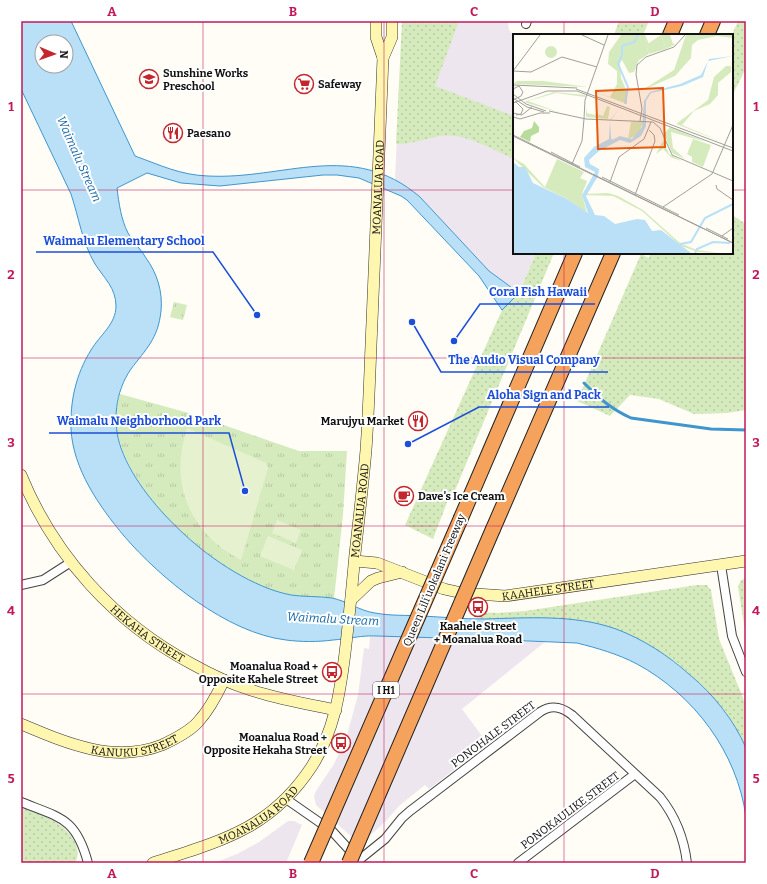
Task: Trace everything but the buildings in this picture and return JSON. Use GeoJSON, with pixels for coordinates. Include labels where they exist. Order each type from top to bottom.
{"type":"FeatureCollection","features":[{"type":"Feature","properties":{"kind":"highway"},"geometry":{"type":"LineString","coordinates":[[670,34],[676,21]]}},
{"type":"Feature","properties":{"kind":"highway"},"geometry":{"type":"LineString","coordinates":[[707,34],[713,21]]}},
{"type":"Feature","properties":{"kind":"highway","name":"Queen Liliʻuokalani Freeway"},"geometry":{"type":"LineString","coordinates":[[311,863],[575,254]]}},
{"type":"Feature","properties":{"kind":"highway"},"geometry":{"type":"LineString","coordinates":[[356,862],[493,529],[613,254]]}},
{"type":"Feature","properties":{"kind":"street","name":"MOANALUA ROAD"},"geometry":{"type":"LineString","coordinates":[[376,21],[376,37],[383,58]]}},
{"type":"Feature","properties":{"kind":"street","name":"MOANALUA ROAD"},"geometry":{"type":"LineString","coordinates":[[153,863],[203,847],[246,829],[265,817],[286,799],[304,777],[318,756],[328,735],[336,710],[341,690],[366,446],[383,58],[392,36],[392,21]]}},
{"type":"Feature","properties":{"kind":"street","name":"HEKAHA STREET"},"geometry":{"type":"LineString","coordinates":[[21,474],[44,523],[71,562],[86,581],[140,631],[178,657],[224,680],[265,694],[336,710]]}},
{"type":"Feature","properties":{"kind":"street","name":"KAAHELE STREET"},"geometry":{"type":"LineString","coordinates":[[355,561],[373,562],[462,593],[505,596],[746,561]]}},
{"type":"Feature","properties":{"kind":"street"},"geometry":{"type":"LineString","coordinates":[[21,585],[43,580],[71,562]]}},
{"type":"Feature","properties":{"kind":"street"},"geometry":{"type":"LineString","coordinates":[[721,565],[732,636],[746,672]]}},
{"type":"Feature","properties":{"kind":"street"},"geometry":{"type":"LineString","coordinates":[[351,600],[371,581],[402,572]]}},
{"type":"Feature","properties":{"kind":"street","name":"KANUKU STREET"},"geometry":{"type":"LineString","coordinates":[[21,724],[70,744],[93,750],[113,753],[145,750],[169,742],[191,729],[208,709],[224,680]]}},
{"type":"Feature","properties":{"kind":"street","name":"PONOHALE STREET"},"geometry":{"type":"LineString","coordinates":[[356,862],[385,839],[402,818],[410,811],[540,712],[548,708],[561,708],[569,712],[654,791],[670,810],[681,834],[687,863]]}},
{"type":"Feature","properties":{"kind":"street","name":"PONOKAULIKE STREET"},"geometry":{"type":"LineString","coordinates":[[518,863],[635,774]]}},
{"type":"Feature","properties":{"kind":"street"},"geometry":{"type":"LineString","coordinates":[[286,799],[332,831],[356,862]]}},
{"type":"Feature","properties":{"kind":"street"},"geometry":{"type":"LineString","coordinates":[[21,802],[53,814],[66,821],[80,839],[88,863]]}},
{"type":"Feature","properties":{"kind":"shaded area"},"geometry":{"type":"Polygon","coordinates":[[[425,21],[508,22],[509,30],[513,35],[513,254],[536,254],[519,293],[489,271],[420,197],[395,180],[399,93],[425,21]]]}},
{"type":"Feature","properties":{"kind":"shaded area"},"geometry":{"type":"Polygon","coordinates":[[[370,636],[545,642],[462,709],[488,744],[429,789],[425,785],[400,805],[385,822],[365,840],[353,838],[316,805],[314,796],[334,764],[347,735],[358,695],[364,648],[369,649],[370,636]]]}},
{"type":"Feature","properties":{"kind":"shaded area"},"geometry":{"type":"Polygon","coordinates":[[[288,821],[294,821],[302,825],[286,863],[214,863],[237,854],[259,842],[288,821]]]}},
{"type":"Feature","properties":{"kind":"green space"},"geometry":{"type":"Polygon","coordinates":[[[402,21],[459,21],[435,86],[513,116],[513,159],[478,142],[459,136],[440,136],[396,144],[402,21]]]}},
{"type":"Feature","properties":{"kind":"green space"},"geometry":{"type":"Polygon","coordinates":[[[619,21],[649,21],[643,34],[614,34],[619,21]]]}},
{"type":"Feature","properties":{"kind":"green space"},"geometry":{"type":"Polygon","coordinates":[[[738,21],[746,21],[746,68],[733,94],[733,34],[738,21]]]}},
{"type":"Feature","properties":{"kind":"green space"},"geometry":{"type":"Polygon","coordinates":[[[733,216],[746,224],[746,410],[727,413],[694,414],[659,399],[630,395],[610,416],[577,401],[641,254],[649,258],[650,254],[733,254],[733,216]]]}},
{"type":"Feature","properties":{"kind":"green space"},"geometry":{"type":"Polygon","coordinates":[[[536,254],[554,254],[451,500],[448,500],[433,539],[405,525],[502,310],[519,293],[536,254]]]}},
{"type":"Feature","properties":{"kind":"green space"},"geometry":{"type":"Polygon","coordinates":[[[174,302],[187,305],[183,320],[170,317],[174,302]]]}},
{"type":"Feature","properties":{"kind":"green space"},"geometry":{"type":"Polygon","coordinates":[[[120,394],[192,414],[299,451],[347,451],[343,515],[334,599],[294,595],[271,590],[230,569],[211,557],[175,527],[159,510],[145,491],[133,472],[123,451],[119,441],[116,425],[120,394]]]}},
{"type":"Feature","properties":{"kind":"green space"},"geometry":{"type":"Polygon","coordinates":[[[187,428],[266,463],[268,468],[241,560],[223,549],[208,536],[196,521],[188,504],[182,487],[181,468],[182,448],[187,428]]]}},
{"type":"Feature","properties":{"kind":"green space"},"geometry":{"type":"Polygon","coordinates":[[[277,520],[301,530],[296,543],[272,533],[277,520]]]}},
{"type":"Feature","properties":{"kind":"green space"},"geometry":{"type":"Polygon","coordinates":[[[268,536],[302,550],[294,570],[260,556],[268,536]]]}},
{"type":"Feature","properties":{"kind":"green space"},"geometry":{"type":"Polygon","coordinates":[[[746,578],[746,636],[738,587],[741,580],[746,578]]]}},
{"type":"Feature","properties":{"kind":"green space"},"geometry":{"type":"Polygon","coordinates":[[[697,585],[707,585],[711,590],[719,639],[746,705],[746,747],[726,712],[703,686],[677,663],[649,645],[581,621],[546,618],[479,619],[482,612],[497,613],[525,611],[697,585]]]}},
{"type":"Feature","properties":{"kind":"green space"},"geometry":{"type":"Polygon","coordinates":[[[21,807],[44,816],[65,829],[77,847],[78,855],[75,863],[21,863],[21,807]]]}},
{"type":"Feature","properties":{"kind":"water","name":"Waimalu Stream"},"geometry":{"type":"Polygon","coordinates":[[[21,21],[71,21],[135,156],[179,172],[208,176],[236,176],[317,166],[343,166],[369,170],[394,180],[420,197],[489,271],[519,293],[502,310],[479,276],[407,200],[359,178],[323,175],[220,186],[181,183],[147,173],[117,188],[126,228],[150,264],[156,276],[161,297],[161,311],[157,329],[150,343],[131,369],[121,388],[118,398],[116,418],[118,438],[132,472],[156,506],[175,526],[208,554],[248,580],[277,591],[291,595],[332,598],[369,612],[381,614],[475,619],[550,618],[584,621],[616,629],[646,643],[673,661],[699,682],[715,699],[735,727],[746,748],[746,817],[741,793],[733,770],[723,748],[710,728],[677,692],[658,677],[622,657],[577,643],[371,636],[327,641],[286,640],[264,635],[241,627],[197,602],[176,586],[139,553],[97,500],[82,473],[73,444],[71,419],[73,398],[78,378],[91,350],[110,324],[116,306],[112,288],[95,264],[84,239],[71,194],[21,89],[21,21]]]}},
{"type":"Feature","properties":{"kind":"waterway"},"geometry":{"type":"LineString","coordinates":[[584,383],[606,403],[617,411],[631,418],[711,429],[746,430]]}},
{"type":"Feature","properties":{"kind":"place","name":"Sunshine Works Preschool"},"geometry":{"type":"Point","coordinates":[149,79]}},
{"type":"Feature","properties":{"kind":"place","name":"Safeway"},"geometry":{"type":"Point","coordinates":[304,84]}},
{"type":"Feature","properties":{"kind":"place","name":"Paesano"},"geometry":{"type":"Point","coordinates":[173,133]}},
{"type":"Feature","properties":{"kind":"place","name":"Waimalu Elementary School"},"geometry":{"type":"Point","coordinates":[257,315]}},
{"type":"Feature","properties":{"kind":"place","name":"The Audio Visual Company"},"geometry":{"type":"Point","coordinates":[412,322]}},
{"type":"Feature","properties":{"kind":"place","name":"Coral Fish Hawaii"},"geometry":{"type":"Point","coordinates":[454,341]}},
{"type":"Feature","properties":{"kind":"place","name":"Marujyu Market"},"geometry":{"type":"Point","coordinates":[418,421]}},
{"type":"Feature","properties":{"kind":"place","name":"Aloha Sign and Pack"},"geometry":{"type":"Point","coordinates":[408,444]}},
{"type":"Feature","properties":{"kind":"place","name":"Waimalu Neighborhood Park"},"geometry":{"type":"Point","coordinates":[245,491]}},
{"type":"Feature","properties":{"kind":"place","name":"Dave's Ice Cream"},"geometry":{"type":"Point","coordinates":[404,496]}},
{"type":"Feature","properties":{"kind":"place","name":"Kaahele Street + Moanalua Road"},"geometry":{"type":"Point","coordinates":[478,607]}},
{"type":"Feature","properties":{"kind":"place","name":"Moanalua Road + Opposite Kahele Street"},"geometry":{"type":"Point","coordinates":[332,672]}},
{"type":"Feature","properties":{"kind":"place","name":"Moanalua Road + Opposite Hekaha Street"},"geometry":{"type":"Point","coordinates":[341,743]}}]}
